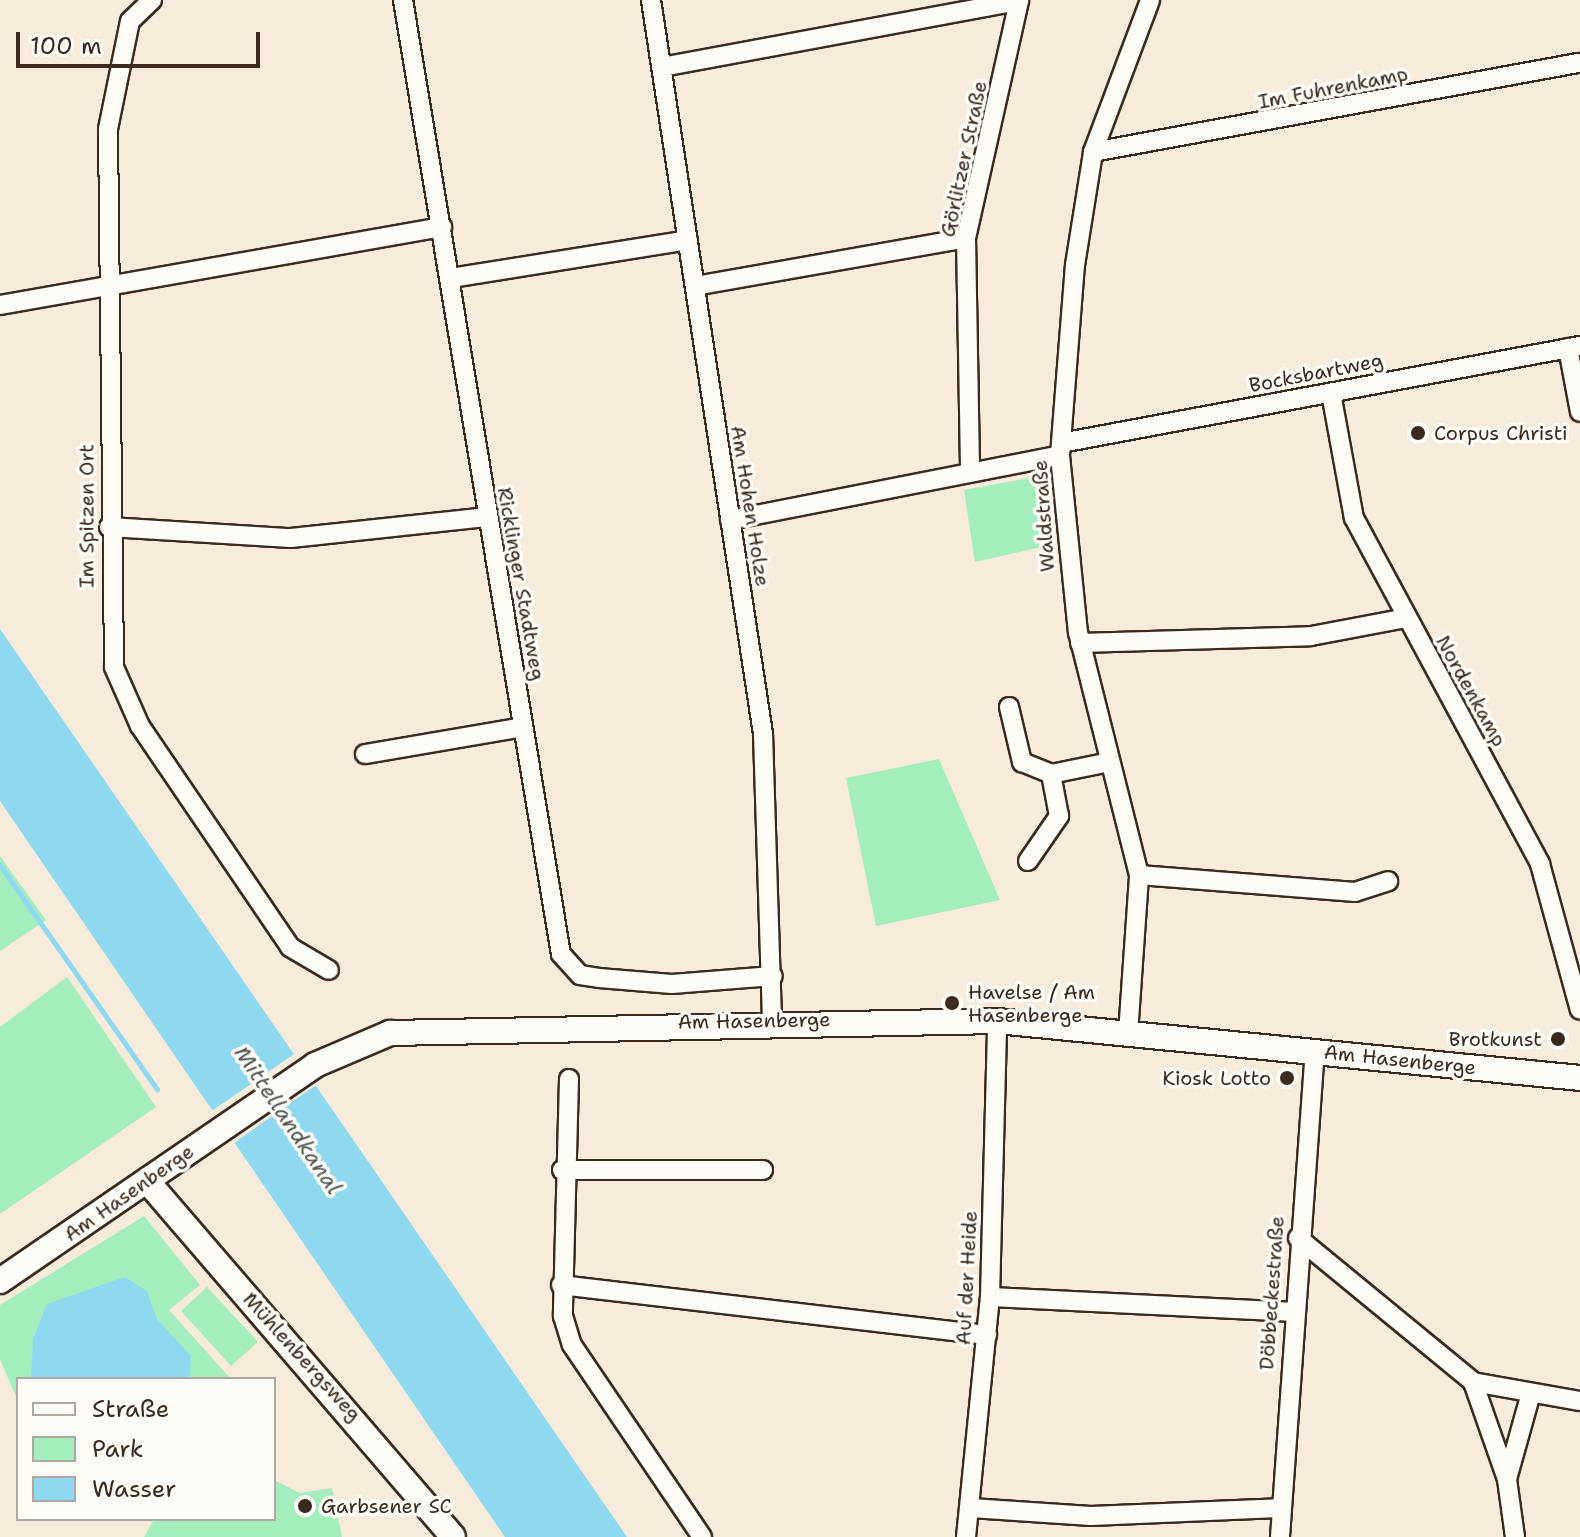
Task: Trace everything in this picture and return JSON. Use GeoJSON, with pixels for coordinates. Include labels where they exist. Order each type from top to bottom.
{"type":"FeatureCollection","features":[{"type":"Feature","properties":{"kind":"street","name":"Im Spitzen Ort"},"geometry":{"type":"LineString","coordinates":[[152,0],[130,21],[108,129],[109,616],[124,699],[290,947],[329,970]]}},
{"type":"Feature","properties":{"kind":"street","name":"Ricklinger Stadtweg"},"geometry":{"type":"LineString","coordinates":[[403,0],[451,278],[486,517],[568,966],[599,978],[672,984],[773,976]]}},
{"type":"Feature","properties":{"kind":"street","name":"Am Hohen Holze"},"geometry":{"type":"LineString","coordinates":[[651,0],[766,762],[772,1021]]}},
{"type":"Feature","properties":{"kind":"street","name":"Waldstraße"},"geometry":{"type":"LineString","coordinates":[[1128,1034],[1139,875],[1080,643],[1061,449],[1075,265],[1093,152],[1150,0]]}},
{"type":"Feature","properties":{"kind":"street"},"geometry":{"type":"LineString","coordinates":[[662,67],[1019,1]]}},
{"type":"Feature","properties":{"kind":"street","name":"Görlitzer Straße"},"geometry":{"type":"LineString","coordinates":[[970,472],[966,238],[1019,1]]}},
{"type":"Feature","properties":{"kind":"street","name":"Im Fuhrenkamp"},"geometry":{"type":"LineString","coordinates":[[1093,152],[1580,63]]}},
{"type":"Feature","properties":{"kind":"street"},"geometry":{"type":"LineString","coordinates":[[0,305],[442,227]]}},
{"type":"Feature","properties":{"kind":"street"},"geometry":{"type":"LineString","coordinates":[[695,286],[966,238]]}},
{"type":"Feature","properties":{"kind":"street"},"geometry":{"type":"LineString","coordinates":[[451,278],[688,240]]}},
{"type":"Feature","properties":{"kind":"street"},"geometry":{"type":"LineString","coordinates":[[1574,347],[1580,412]]}},
{"type":"Feature","properties":{"kind":"street","name":"Bocksbartweg"},"geometry":{"type":"LineString","coordinates":[[730,520],[970,472],[1061,449],[1331,393],[1574,347]]}},
{"type":"Feature","properties":{"kind":"street","name":"Nordenkamp"},"geometry":{"type":"LineString","coordinates":[[1331,393],[1354,518],[1540,864],[1580,1010]]}},
{"type":"Feature","properties":{"kind":"street"},"geometry":{"type":"LineString","coordinates":[[109,527],[291,538],[486,517]]}},
{"type":"Feature","properties":{"kind":"street"},"geometry":{"type":"LineString","coordinates":[[1080,643],[1311,636],[1406,618]]}},
{"type":"Feature","properties":{"kind":"street"},"geometry":{"type":"LineString","coordinates":[[1009,707],[1022,762],[1051,774],[1110,762]]}},
{"type":"Feature","properties":{"kind":"street"},"geometry":{"type":"LineString","coordinates":[[365,754],[523,727]]}},
{"type":"Feature","properties":{"kind":"street"},"geometry":{"type":"LineString","coordinates":[[1028,861],[1059,816],[1051,774]]}},
{"type":"Feature","properties":{"kind":"street"},"geometry":{"type":"LineString","coordinates":[[1139,875],[1355,892],[1388,881]]}},
{"type":"Feature","properties":{"kind":"street","name":"Am Hasenberge"},"geometry":{"type":"LineString","coordinates":[[0,1281],[315,1065],[363,1041],[428,1029],[772,1021],[997,1021],[1580,1078]]}},
{"type":"Feature","properties":{"kind":"street","name":"Auf der Heide"},"geometry":{"type":"LineString","coordinates":[[966,1537],[990,1297],[997,1021]]}},
{"type":"Feature","properties":{"kind":"street","name":"Döbbeckestraße"},"geometry":{"type":"LineString","coordinates":[[1280,1537],[1279,1508],[1292,1312],[1315,1052]]}},
{"type":"Feature","properties":{"kind":"street"},"geometry":{"type":"LineString","coordinates":[[569,1079],[562,1170],[561,1285],[572,1345],[702,1537]]}},
{"type":"Feature","properties":{"kind":"street"},"geometry":{"type":"LineString","coordinates":[[562,1170],[763,1170]]}},
{"type":"Feature","properties":{"kind":"street","name":"Mühlenbergsweg"},"geometry":{"type":"LineString","coordinates":[[147,1181],[453,1537]]}},
{"type":"Feature","properties":{"kind":"street"},"geometry":{"type":"LineString","coordinates":[[1298,1238],[1473,1382],[1580,1401]]}},
{"type":"Feature","properties":{"kind":"street"},"geometry":{"type":"LineString","coordinates":[[561,1285],[987,1335]]}},
{"type":"Feature","properties":{"kind":"street"},"geometry":{"type":"LineString","coordinates":[[990,1297],[1292,1312]]}},
{"type":"Feature","properties":{"kind":"street"},"geometry":{"type":"LineString","coordinates":[[1473,1382],[1507,1479],[1515,1537]]}},
{"type":"Feature","properties":{"kind":"street"},"geometry":{"type":"LineString","coordinates":[[1507,1479],[1531,1393]]}},
{"type":"Feature","properties":{"kind":"street"},"geometry":{"type":"LineString","coordinates":[[971,1508],[1091,1516],[1279,1508]]}},
{"type":"Feature","properties":{"kind":"green space"},"geometry":{"type":"Polygon","coordinates":[[[1039,476],[1046,546],[975,562],[964,490],[1039,476]]]}},
{"type":"Feature","properties":{"kind":"green space"},"geometry":{"type":"Polygon","coordinates":[[[939,759],[1000,900],[876,926],[846,778],[939,759]]]}},
{"type":"Feature","properties":{"kind":"green space"},"geometry":{"type":"Polygon","coordinates":[[[0,856],[46,920],[0,951],[0,856]]]}},
{"type":"Feature","properties":{"kind":"green space"},"geometry":{"type":"Polygon","coordinates":[[[67,977],[156,1107],[0,1214],[0,1027],[67,977]]]}},
{"type":"Feature","properties":{"kind":"green space"},"geometry":{"type":"Polygon","coordinates":[[[144,1216],[200,1285],[169,1310],[229,1377],[16,1377],[16,1396],[0,1359],[0,1305],[144,1216]]]}},
{"type":"Feature","properties":{"kind":"green space"},"geometry":{"type":"Polygon","coordinates":[[[207,1287],[258,1342],[231,1366],[181,1311],[207,1287]]]}},
{"type":"Feature","properties":{"kind":"green space","name":"Garbsener SC"},"geometry":{"type":"Polygon","coordinates":[[[276,1481],[300,1493],[332,1488],[342,1537],[144,1537],[153,1521],[276,1521],[276,1481]]]}},
{"type":"Feature","properties":{"kind":"water","name":"Mittellandkanal"},"geometry":{"type":"Polygon","coordinates":[[[0,629],[627,1537],[505,1537],[0,801],[0,629]]]}},
{"type":"Feature","properties":{"kind":"water"},"geometry":{"type":"Polygon","coordinates":[[[125,1277],[147,1291],[157,1319],[191,1356],[189,1377],[31,1377],[33,1339],[47,1304],[125,1277]]]}},
{"type":"Feature","properties":{"kind":"pier"},"geometry":{"type":"Polygon","coordinates":[[[297,1052],[319,1083],[231,1145],[209,1113],[297,1052]]]}},
{"type":"Feature","properties":{"kind":"waterway"},"geometry":{"type":"LineString","coordinates":[[0,865],[157,1089]]}},
{"type":"Feature","properties":{"kind":"place","name":"Corpus Christi"},"geometry":{"type":"Point","coordinates":[1418,433]}},
{"type":"Feature","properties":{"kind":"place","name":"Havelse / Am Hasenberge"},"geometry":{"type":"Point","coordinates":[952,1003]}},
{"type":"Feature","properties":{"kind":"place","name":"Brotkunst"},"geometry":{"type":"Point","coordinates":[1558,1039]}},
{"type":"Feature","properties":{"kind":"place","name":"Kiosk Lotto"},"geometry":{"type":"Point","coordinates":[1287,1078]}},
{"type":"Feature","properties":{"kind":"place","name":"Garbsener SC"},"geometry":{"type":"Point","coordinates":[305,1506]}}]}
